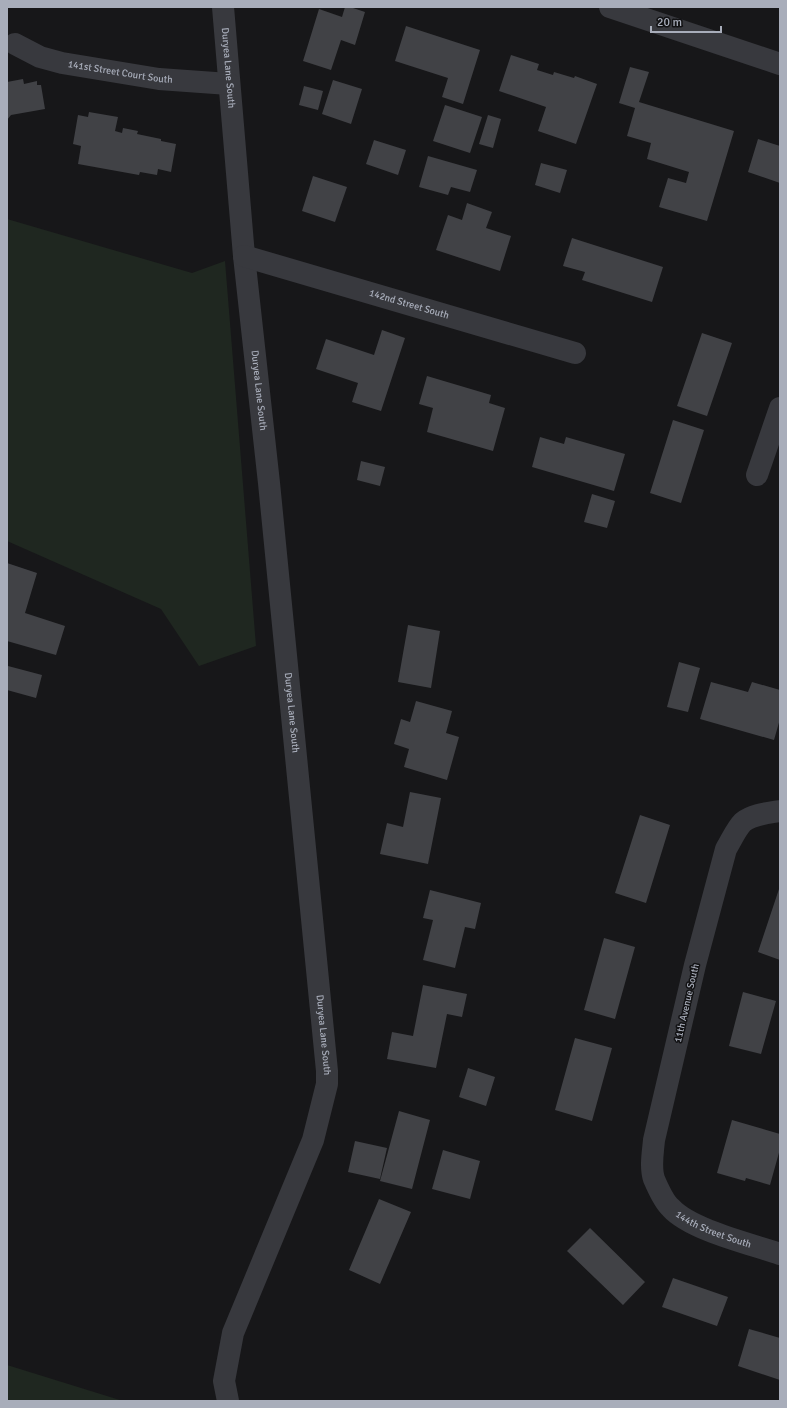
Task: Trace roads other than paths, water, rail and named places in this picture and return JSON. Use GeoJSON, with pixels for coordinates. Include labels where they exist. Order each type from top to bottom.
{"type":"FeatureCollection","features":[{"type":"Feature","properties":{"kind":"street","name":"Duryea Lane South"},"geometry":{"type":"LineString","coordinates":[[223,7],[244,256],[270,491],[327,1084],[313,1140],[233,1333],[224,1381],[228,1401]]}},
{"type":"Feature","properties":{"kind":"street"},"geometry":{"type":"LineString","coordinates":[[610,7],[780,64]]}},
{"type":"Feature","properties":{"kind":"street","name":"141st Street Court South"},"geometry":{"type":"LineString","coordinates":[[15,44],[40,57],[62,63],[159,79],[229,84]]}},
{"type":"Feature","properties":{"kind":"street","name":"142nd Street South"},"geometry":{"type":"LineString","coordinates":[[244,256],[575,353]]}},
{"type":"Feature","properties":{"kind":"street"},"geometry":{"type":"LineString","coordinates":[[757,475],[780,408]]}},
{"type":"Feature","properties":{"kind":"street","name":"11th Avenue South"},"geometry":{"type":"LineString","coordinates":[[659,1188],[654,1178],[652,1165],[654,1140],[695,965],[726,849],[744,822],[760,814],[780,811]]}},
{"type":"Feature","properties":{"kind":"street","name":"144th Street South"},"geometry":{"type":"LineString","coordinates":[[659,1188],[670,1208],[685,1219],[702,1228],[780,1254]]}}]}
